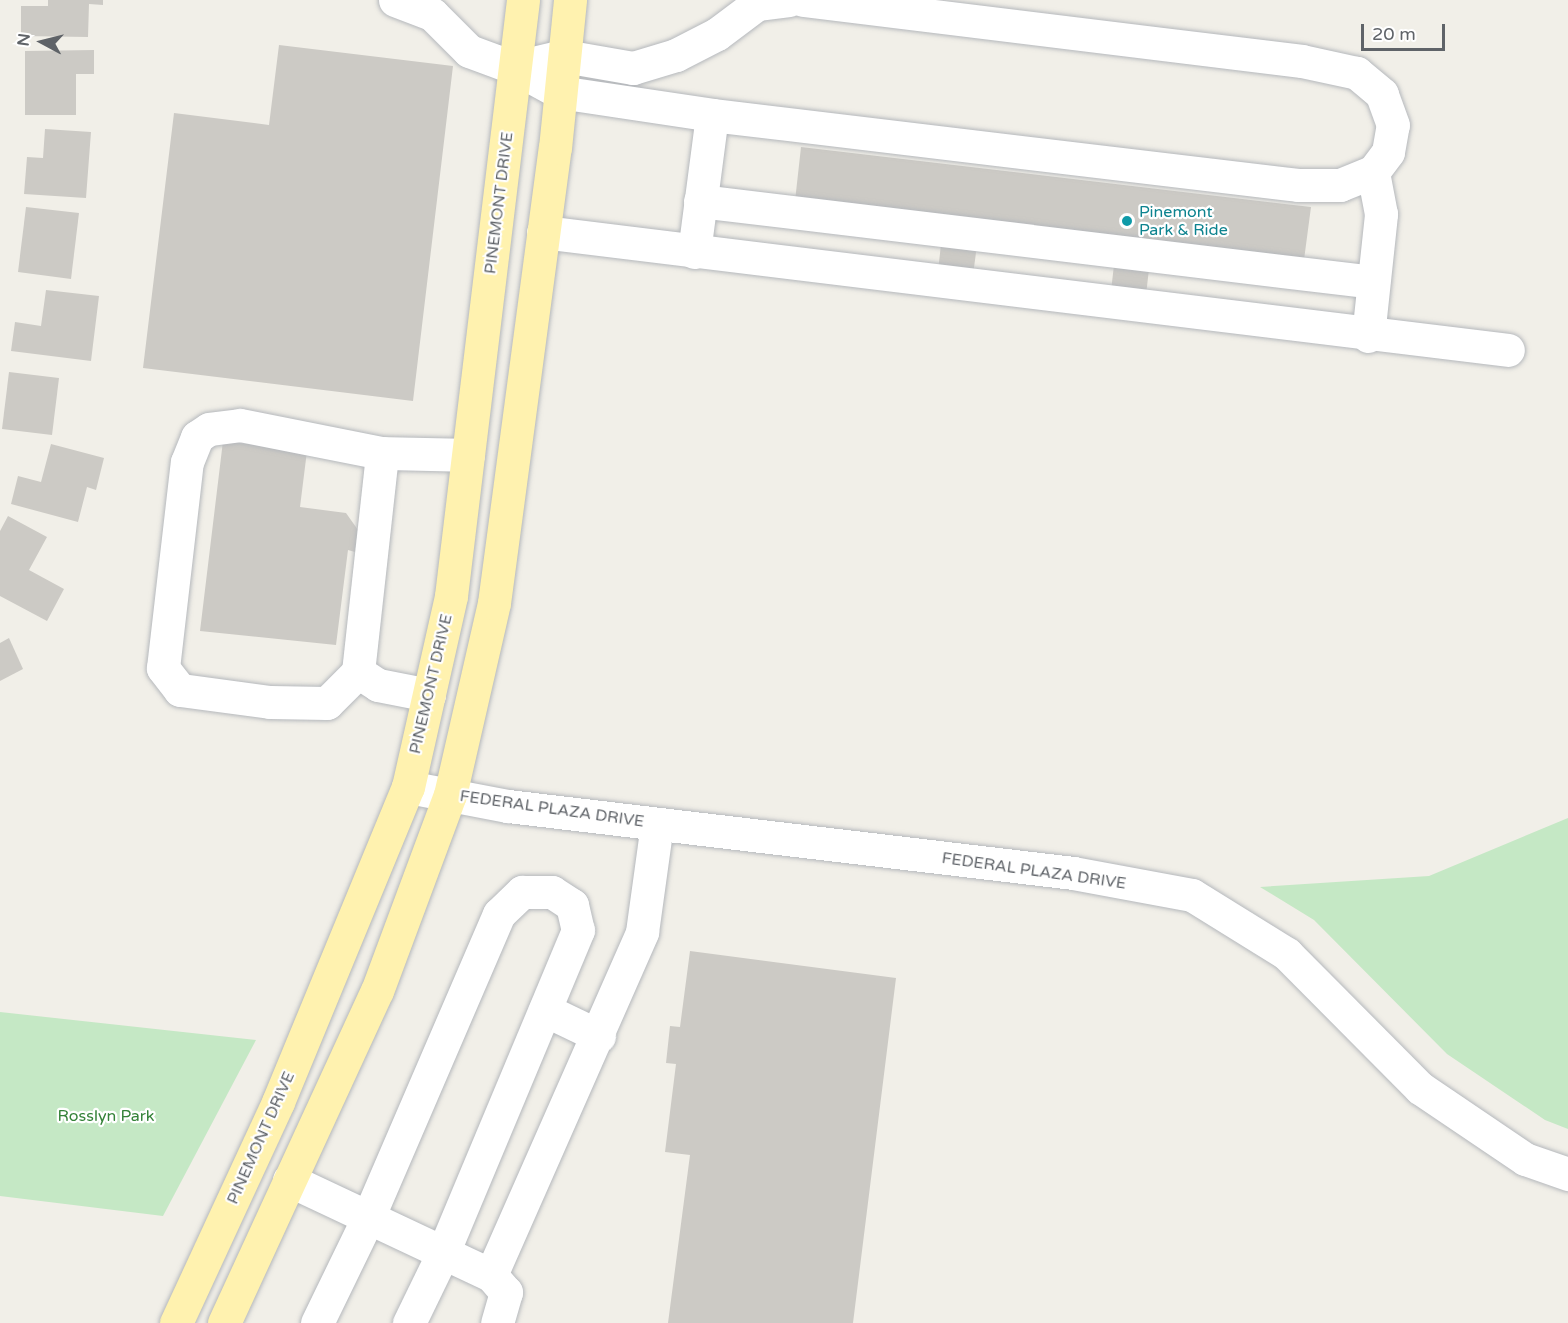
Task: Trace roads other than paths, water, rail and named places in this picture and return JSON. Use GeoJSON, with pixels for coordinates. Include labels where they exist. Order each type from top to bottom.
{"type":"FeatureCollection","features":[{"type":"Feature","properties":{"kind":"main road","name":"PINEMONT DRIVE"},"geometry":{"type":"LineString","coordinates":[[176,1323],[283,1091],[408,787],[451,596],[523,0]]}},
{"type":"Feature","properties":{"kind":"main road"},"geometry":{"type":"LineString","coordinates":[[224,1323],[377,991],[450,795],[494,603],[543,232],[570,0]]}},
{"type":"Feature","properties":{"kind":"street"},"geometry":{"type":"LineString","coordinates":[[395,0],[432,14],[469,51],[515,68],[559,92],[712,115],[1298,185],[1340,184],[1373,172],[1388,152],[1392,125],[1382,94],[1357,73],[1302,61],[803,0]]}},
{"type":"Feature","properties":{"kind":"street"},"geometry":{"type":"LineString","coordinates":[[515,68],[564,56],[633,68],[676,55],[707,39],[757,4],[789,0]]}},
{"type":"Feature","properties":{"kind":"street"},"geometry":{"type":"LineString","coordinates":[[694,252],[712,115]]}},
{"type":"Feature","properties":{"kind":"street"},"geometry":{"type":"LineString","coordinates":[[1368,336],[1381,214],[1373,172]]}},
{"type":"Feature","properties":{"kind":"street"},"geometry":{"type":"LineString","coordinates":[[700,201],[1373,282]]}},
{"type":"Feature","properties":{"kind":"street"},"geometry":{"type":"LineString","coordinates":[[543,232],[1368,336],[1508,350]]}},
{"type":"Feature","properties":{"kind":"street"},"geometry":{"type":"LineString","coordinates":[[382,453],[358,672],[327,703],[270,702],[180,690],[163,668],[187,462],[197,437],[209,429],[240,425],[382,453],[468,455]]}},
{"type":"Feature","properties":{"kind":"street"},"geometry":{"type":"LineString","coordinates":[[358,672],[378,685],[429,695]]}},
{"type":"Feature","properties":{"kind":"street","name":"FEDERAL PLAZA DRIVE"},"geometry":{"type":"LineString","coordinates":[[408,787],[657,824],[1073,873],[1192,895],[1287,954],[1420,1088],[1525,1159],[1568,1174]]}},
{"type":"Feature","properties":{"kind":"street"},"geometry":{"type":"LineString","coordinates":[[491,1275],[599,1036],[642,932],[657,824]]}},
{"type":"Feature","properties":{"kind":"street"},"geometry":{"type":"LineString","coordinates":[[317,1323],[368,1218],[499,914],[522,892],[552,892],[572,905],[578,930],[443,1253],[409,1323]]}},
{"type":"Feature","properties":{"kind":"street"},"geometry":{"type":"LineString","coordinates":[[545,1010],[599,1036]]}},
{"type":"Feature","properties":{"kind":"street"},"geometry":{"type":"LineString","coordinates":[[289,1180],[491,1275],[506,1292],[497,1323]]}},
{"type":"Feature","properties":{"kind":"place","name":"Pinemont Park & Ride"},"geometry":{"type":"Point","coordinates":[1127,221]}},
{"type":"Feature","properties":{"kind":"park label","name":"Rosslyn Park"},"geometry":{"type":"Point","coordinates":[106,1116]}}]}
